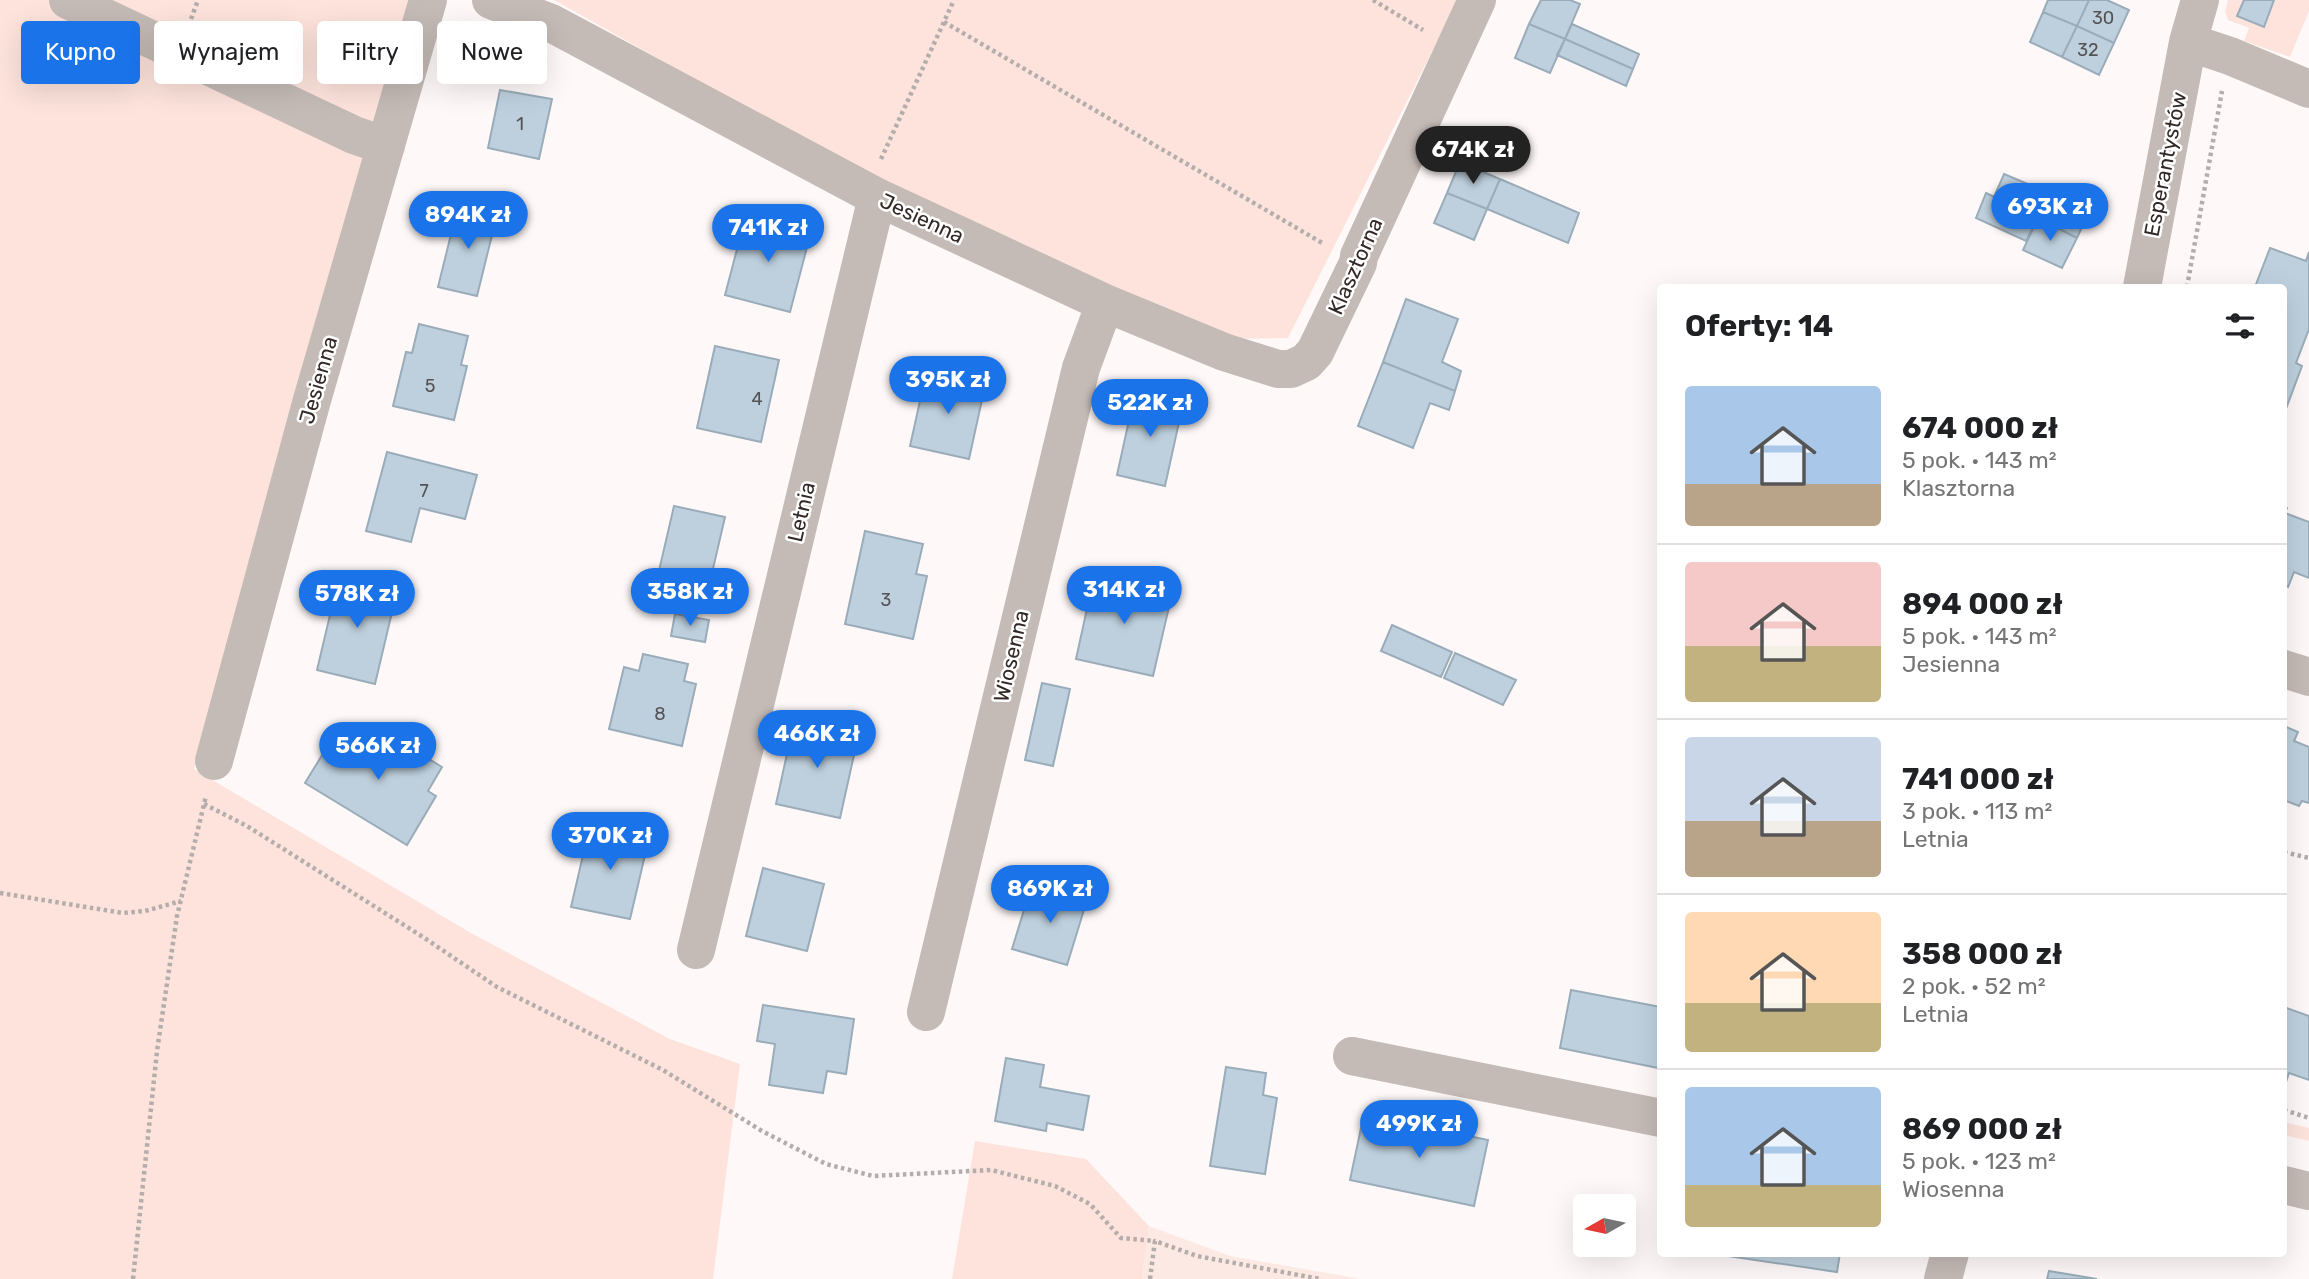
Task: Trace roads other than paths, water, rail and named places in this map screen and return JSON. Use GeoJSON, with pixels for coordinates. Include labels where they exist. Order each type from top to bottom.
{"type":"FeatureCollection","features":[{"type":"Feature","properties":{"kind":"street"},"geometry":{"type":"LineString","coordinates":[[68,0],[355,135],[386,146]]}},
{"type":"Feature","properties":{"kind":"street","name":"Jesienna"},"geometry":{"type":"LineString","coordinates":[[214,761],[312,400],[428,0]]}},
{"type":"Feature","properties":{"kind":"street","name":"Jesienna"},"geometry":{"type":"LineString","coordinates":[[491,0],[551,23],[871,194],[1105,303],[1224,352],[1264,366],[1291,369]]}},
{"type":"Feature","properties":{"kind":"street","name":"Klasztorna"},"geometry":{"type":"LineString","coordinates":[[1291,369],[1306,362],[1315,352],[1477,0]]}},
{"type":"Feature","properties":{"kind":"street","name":"Esperantystów"},"geometry":{"type":"LineString","coordinates":[[2143,284],[2188,42],[2200,0]]}},
{"type":"Feature","properties":{"kind":"street"},"geometry":{"type":"LineString","coordinates":[[2188,42],[2230,56],[2309,89]]}},
{"type":"Feature","properties":{"kind":"street","name":"Letnia"},"geometry":{"type":"LineString","coordinates":[[696,950],[871,194]]}},
{"type":"Feature","properties":{"kind":"street","name":"Wiosenna"},"geometry":{"type":"LineString","coordinates":[[926,1012],[1081,368],[1105,303]]}},
{"type":"Feature","properties":{"kind":"street"},"geometry":{"type":"LineString","coordinates":[[2287,670],[2309,677]]}},
{"type":"Feature","properties":{"kind":"street"},"geometry":{"type":"LineString","coordinates":[[1352,1056],[1657,1117]]}},
{"type":"Feature","properties":{"kind":"street"},"geometry":{"type":"LineString","coordinates":[[2287,1186],[2309,1191]]}},
{"type":"Feature","properties":{"kind":"street"},"geometry":{"type":"LineString","coordinates":[[1944,1279],[1949,1257]]}}]}
